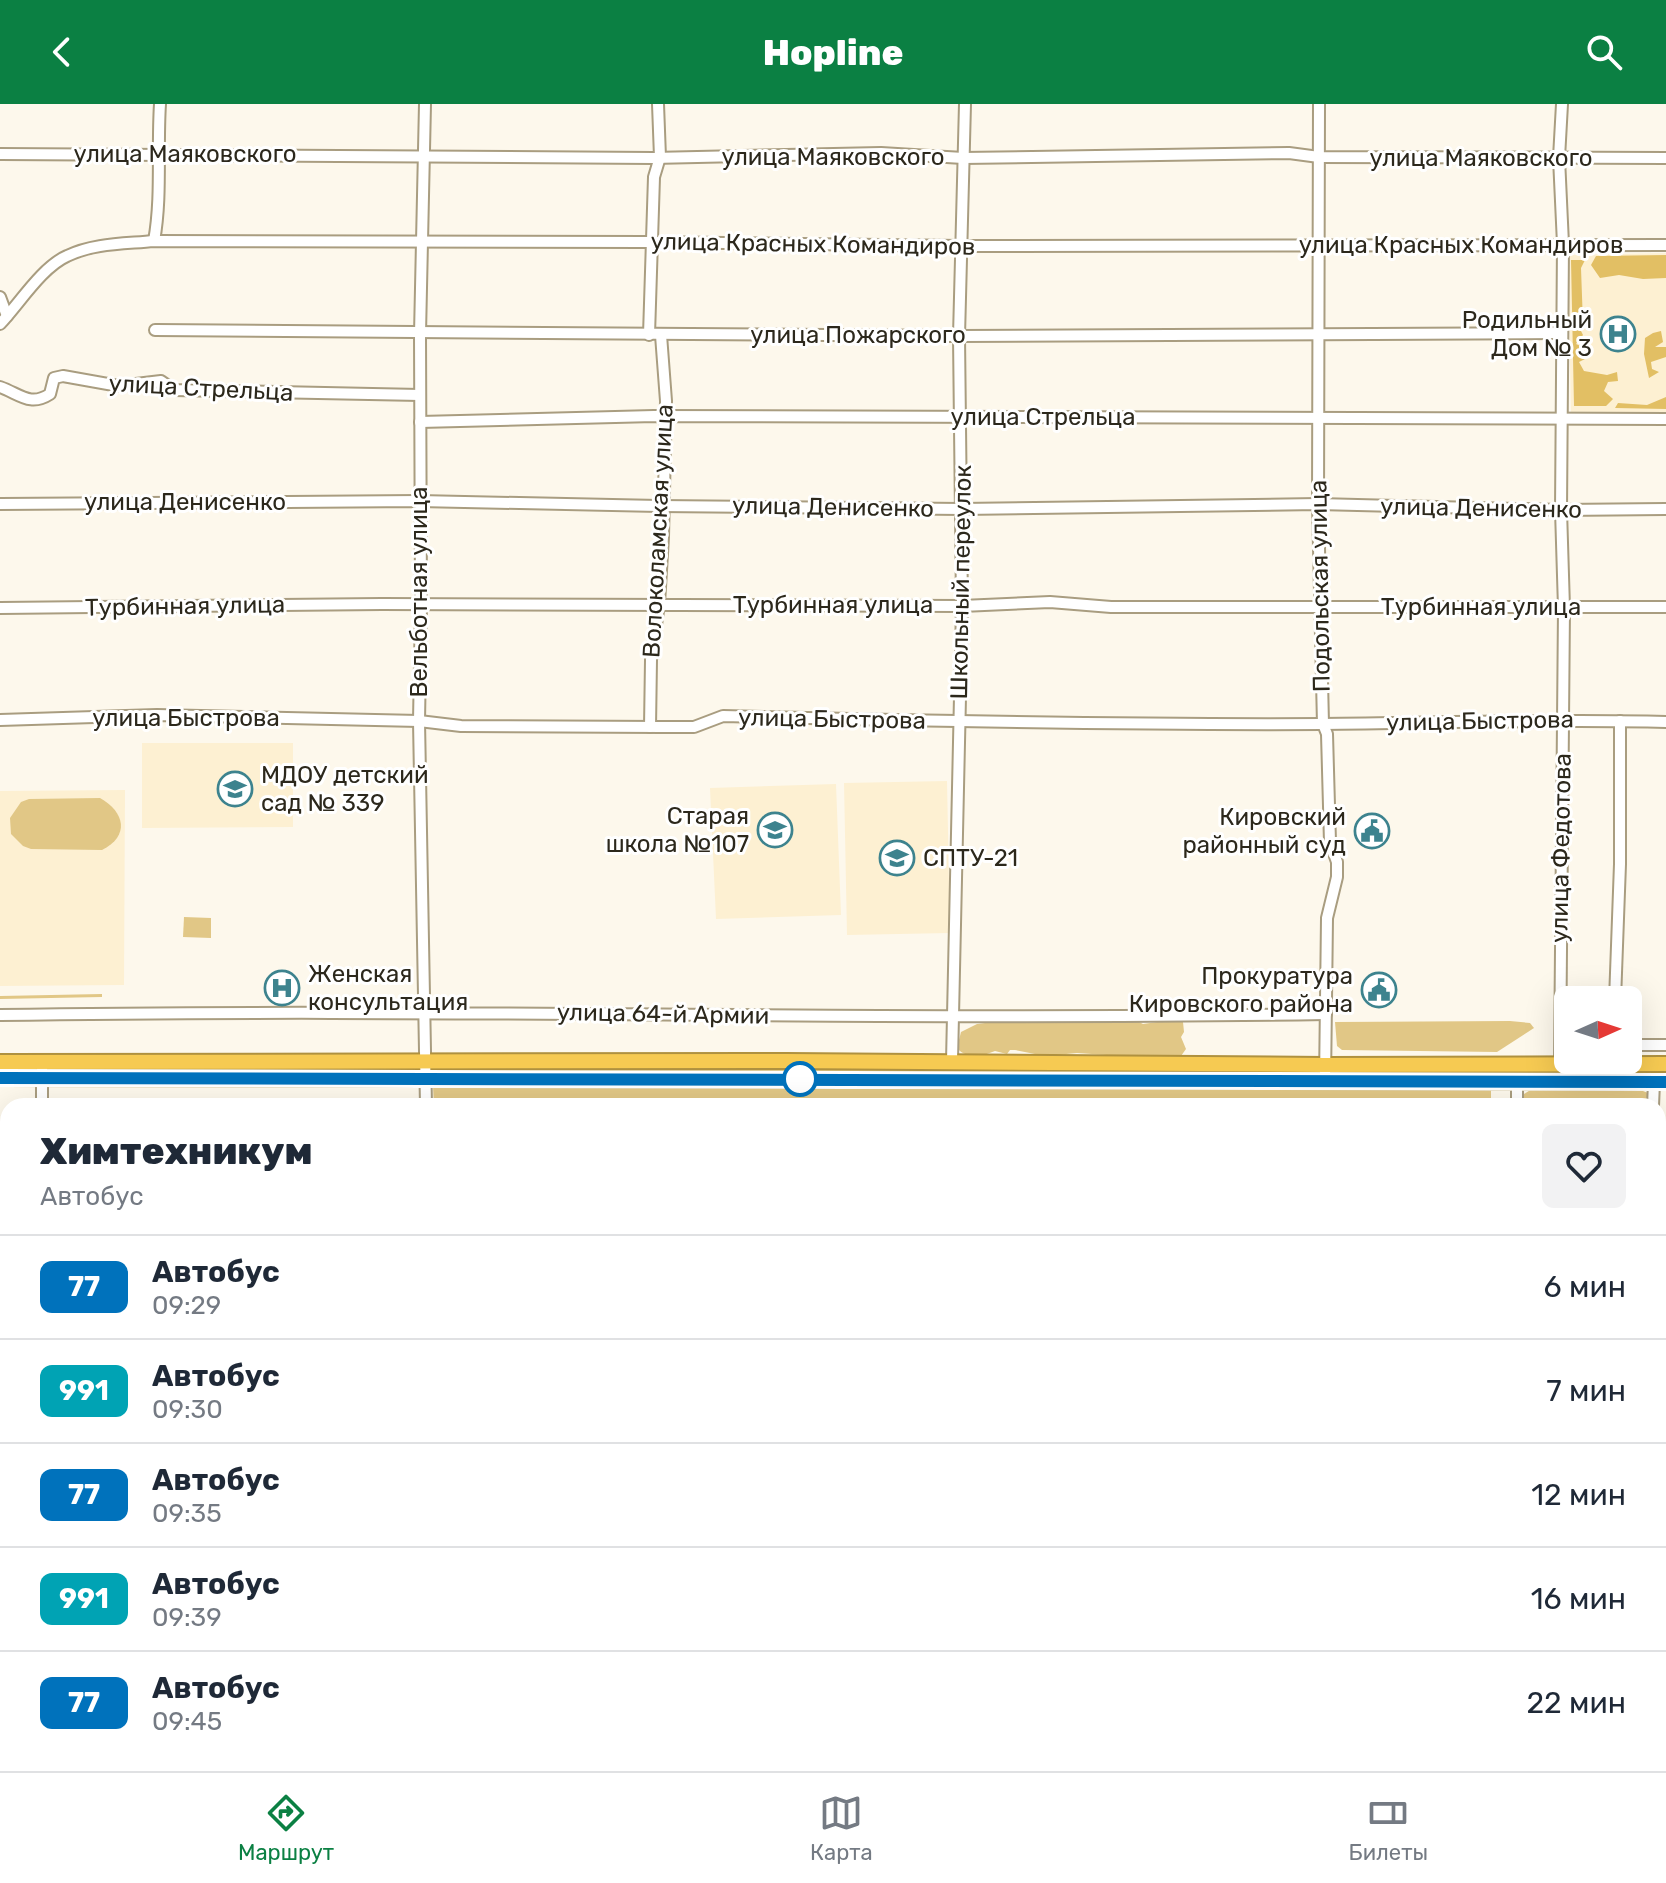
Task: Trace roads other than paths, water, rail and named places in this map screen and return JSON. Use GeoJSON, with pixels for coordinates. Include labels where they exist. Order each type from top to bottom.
{"type":"FeatureCollection","features":[{"type":"Feature","properties":{"kind":"highway","name":"улица 64-й Армии"},"geometry":{"type":"LineString","coordinates":[[0,1078],[42,1070],[427,1061],[1554,1063]]}},
{"type":"Feature","properties":{"kind":"highway","name":"улица 64-й Армии"},"geometry":{"type":"LineString","coordinates":[[0,1062],[42,1070],[427,1080],[1660,1082]]}},
{"type":"Feature","properties":{"kind":"highway"},"geometry":{"type":"LineString","coordinates":[[1147,1063],[1147,1082]]}},
{"type":"Feature","properties":{"kind":"highway","name":"улица 64-й Армии"},"geometry":{"type":"LineString","coordinates":[[1642,1063],[1666,1064]]}},
{"type":"Feature","properties":{"kind":"street"},"geometry":{"type":"LineString","coordinates":[[154,241],[159,215],[157,154],[160,104]]}},
{"type":"Feature","properties":{"kind":"street","name":"Вельботная улица"},"geometry":{"type":"LineString","coordinates":[[425,104],[420,334],[419,721],[426,1098]]}},
{"type":"Feature","properties":{"kind":"street","name":"Волоколамская улица"},"geometry":{"type":"LineString","coordinates":[[650,727],[651,660],[659,604],[666,376],[655,335],[653,242],[654,177],[660,157],[658,104]]}},
{"type":"Feature","properties":{"kind":"street","name":"Школьный переулок"},"geometry":{"type":"LineString","coordinates":[[952,1061],[962,606],[959,336],[965,104]]}},
{"type":"Feature","properties":{"kind":"street","name":"Подольская улица"},"geometry":{"type":"LineString","coordinates":[[1319,104],[1320,606],[1330,842],[1337,862],[1337,877],[1327,918],[1325,1082]]}},
{"type":"Feature","properties":{"kind":"street","name":"улица Федотова"},"geometry":{"type":"LineString","coordinates":[[1561,986],[1564,608],[1561,510],[1563,244],[1559,158],[1562,104]]}},
{"type":"Feature","properties":{"kind":"street","name":"улица Маяковского"},"geometry":{"type":"LineString","coordinates":[[0,154],[660,157],[881,153],[963,158],[1289,153],[1319,157],[1666,158]]}},
{"type":"Feature","properties":{"kind":"street","name":"улица Красных Командиров"},"geometry":{"type":"LineString","coordinates":[[4,320],[33,285],[64,257],[99,245],[154,241],[962,246],[1666,245]]}},
{"type":"Feature","properties":{"kind":"street","name":"улица Красных Командиров"},"geometry":{"type":"LineString","coordinates":[[0,297],[4,320]]}},
{"type":"Feature","properties":{"kind":"street","name":"улица Пожарского"},"geometry":{"type":"LineString","coordinates":[[155,330],[959,336],[1561,333]]}},
{"type":"Feature","properties":{"kind":"street","name":"улица Стрельца"},"geometry":{"type":"LineString","coordinates":[[0,387],[29,400],[39,401],[50,394],[54,378],[63,376],[119,386],[161,381],[174,390],[420,395]]}},
{"type":"Feature","properties":{"kind":"street","name":"улица Стрельца"},"geometry":{"type":"LineString","coordinates":[[420,422],[664,416],[1666,419]]}},
{"type":"Feature","properties":{"kind":"street","name":"улица Денисенко"},"geometry":{"type":"LineString","coordinates":[[0,504],[419,501],[962,509],[1318,504],[1561,510],[1666,509]]}},
{"type":"Feature","properties":{"kind":"street","name":"Турбинная улица"},"geometry":{"type":"LineString","coordinates":[[0,608],[382,604],[962,606],[1050,602],[1111,607],[1666,607]]}},
{"type":"Feature","properties":{"kind":"street","name":"улица Быстрова"},"geometry":{"type":"LineString","coordinates":[[0,720],[157,715],[419,721],[461,726],[650,727],[694,727],[723,716],[959,722],[1323,724],[1563,719],[1666,722]]}},
{"type":"Feature","properties":{"kind":"street"},"geometry":{"type":"LineString","coordinates":[[1616,986],[1620,864],[1620,721]]}},
{"type":"Feature","properties":{"kind":"street","name":"улица 64-й Армии"},"geometry":{"type":"LineString","coordinates":[[0,1015],[541,1012],[952,1018],[1326,1014]]}},
{"type":"Feature","properties":{"kind":"street"},"geometry":{"type":"LineString","coordinates":[[1642,1045],[1666,1045]]}},
{"type":"Feature","properties":{"kind":"street"},"geometry":{"type":"LineString","coordinates":[[42,1070],[42,1098]]}},
{"type":"Feature","properties":{"kind":"street"},"geometry":{"type":"LineString","coordinates":[[1517,1082],[1517,1098]]}},
{"type":"Feature","properties":{"kind":"place","name":"Родильный Дом № 3"},"geometry":{"type":"Point","coordinates":[1618,334]}},
{"type":"Feature","properties":{"kind":"place","name":"МДОУ детский сад № 339"},"geometry":{"type":"Point","coordinates":[235,789]}},
{"type":"Feature","properties":{"kind":"place","name":"Старая школа №107"},"geometry":{"type":"Point","coordinates":[775,830]}},
{"type":"Feature","properties":{"kind":"place","name":"Кировский районный суд"},"geometry":{"type":"Point","coordinates":[1372,831]}},
{"type":"Feature","properties":{"kind":"place","name":"СПТУ-21"},"geometry":{"type":"Point","coordinates":[897,858]}},
{"type":"Feature","properties":{"kind":"place","name":"Женская консультация"},"geometry":{"type":"Point","coordinates":[282,988]}},
{"type":"Feature","properties":{"kind":"place","name":"Прокуратура Кировского района"},"geometry":{"type":"Point","coordinates":[1379,990]}}]}
